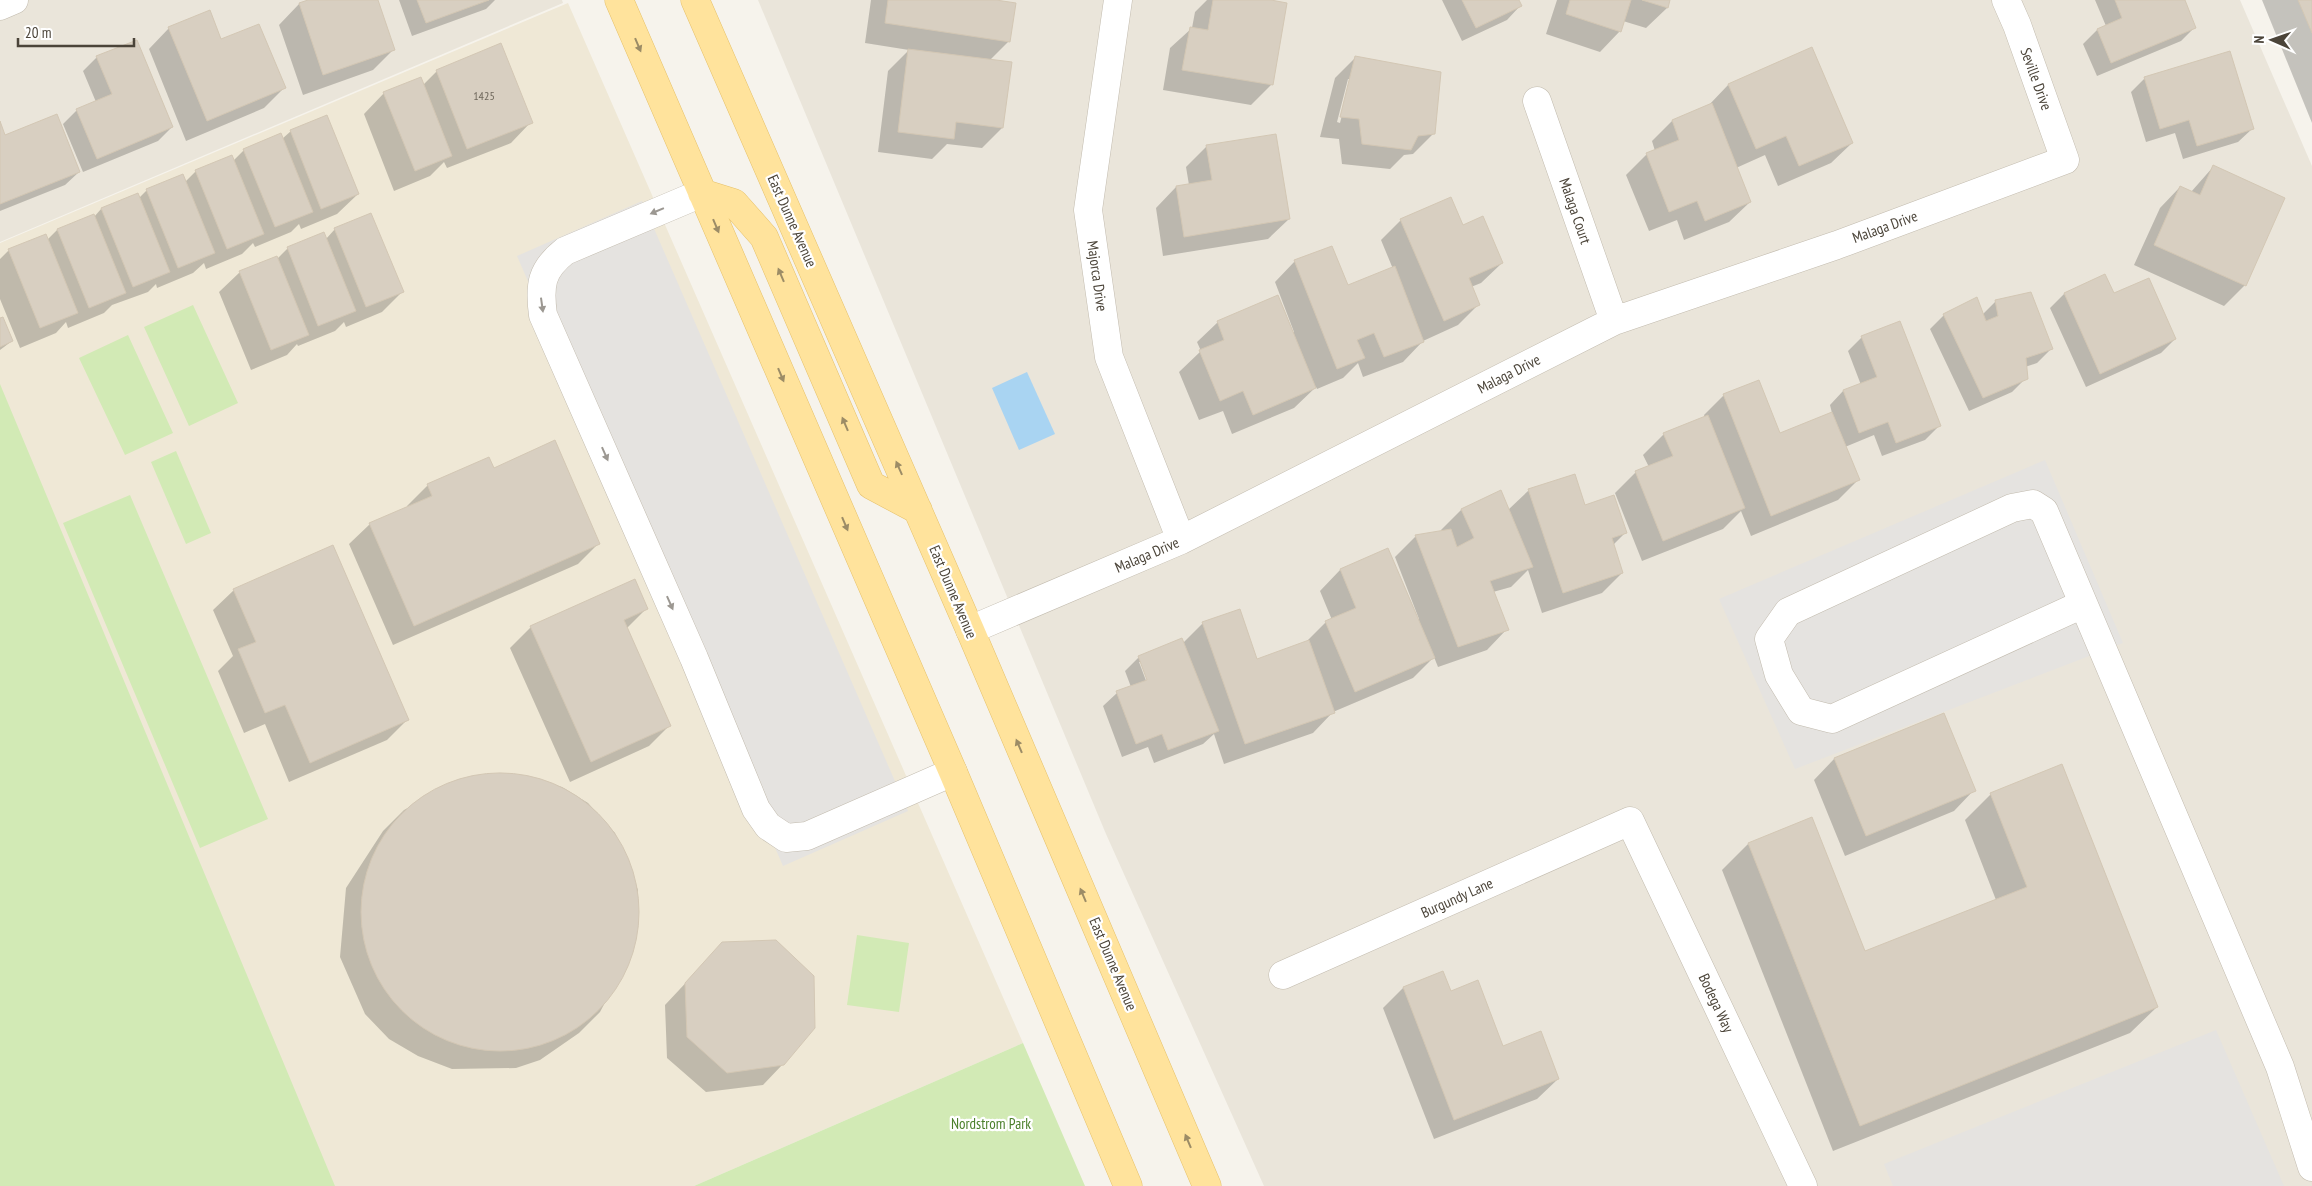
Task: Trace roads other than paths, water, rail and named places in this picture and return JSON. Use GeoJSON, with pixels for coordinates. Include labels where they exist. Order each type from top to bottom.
{"type":"FeatureCollection","features":[{"type":"Feature","properties":{"kind":"main road"},"geometry":{"type":"LineString","coordinates":[[619,0],[953,772],[1128,1186]]}},
{"type":"Feature","properties":{"kind":"main road","name":"East Dunne Avenue"},"geometry":{"type":"LineString","coordinates":[[695,0],[970,630],[1207,1186]]}},
{"type":"Feature","properties":{"kind":"main road"},"geometry":{"type":"LineString","coordinates":[[702,192],[734,204],[764,236],[871,485],[918,510]]}},
{"type":"Feature","properties":{"kind":"street"},"geometry":{"type":"LineString","coordinates":[[0,6],[14,0]]}},
{"type":"Feature","properties":{"kind":"street","name":"Majorca Drive"},"geometry":{"type":"LineString","coordinates":[[1118,0],[1088,210],[1109,356],[1181,540]]}},
{"type":"Feature","properties":{"kind":"street","name":"Seville Drive"},"geometry":{"type":"LineString","coordinates":[[2006,0],[2017,25],[2065,160]]}},
{"type":"Feature","properties":{"kind":"street","name":"Malaga Court"},"geometry":{"type":"LineString","coordinates":[[1537,101],[1614,321]]}},
{"type":"Feature","properties":{"kind":"street","name":"Malaga Drive"},"geometry":{"type":"LineString","coordinates":[[970,630],[1181,540],[1614,321],[1837,244],[2065,160]]}},
{"type":"Feature","properties":{"kind":"street"},"geometry":{"type":"LineString","coordinates":[[702,192],[565,251],[551,263],[542,282],[541,296],[543,314],[694,658],[756,809],[768,826],[786,838],[807,836],[953,772]]}},
{"type":"Feature","properties":{"kind":"street"},"geometry":{"type":"LineString","coordinates":[[2083,604],[1832,719],[1801,711],[1779,675],[1769,639],[1788,612],[2012,508],[2033,504],[2044,511],[2280,1067],[2312,1167]]}},
{"type":"Feature","properties":{"kind":"street","name":"Burgundy Lane"},"geometry":{"type":"LineString","coordinates":[[1283,975],[1630,820]]}},
{"type":"Feature","properties":{"kind":"street","name":"Bodega Way"},"geometry":{"type":"LineString","coordinates":[[1630,820],[1803,1186]]}},
{"type":"Feature","properties":{"kind":"water"},"geometry":{"type":"Polygon","coordinates":[[[1027,372],[1055,434],[1019,450],[992,388],[1027,372]]]}},
{"type":"Feature","properties":{"kind":"park label","name":"Nordstrom Park"},"geometry":{"type":"Point","coordinates":[991,1124]}}]}
